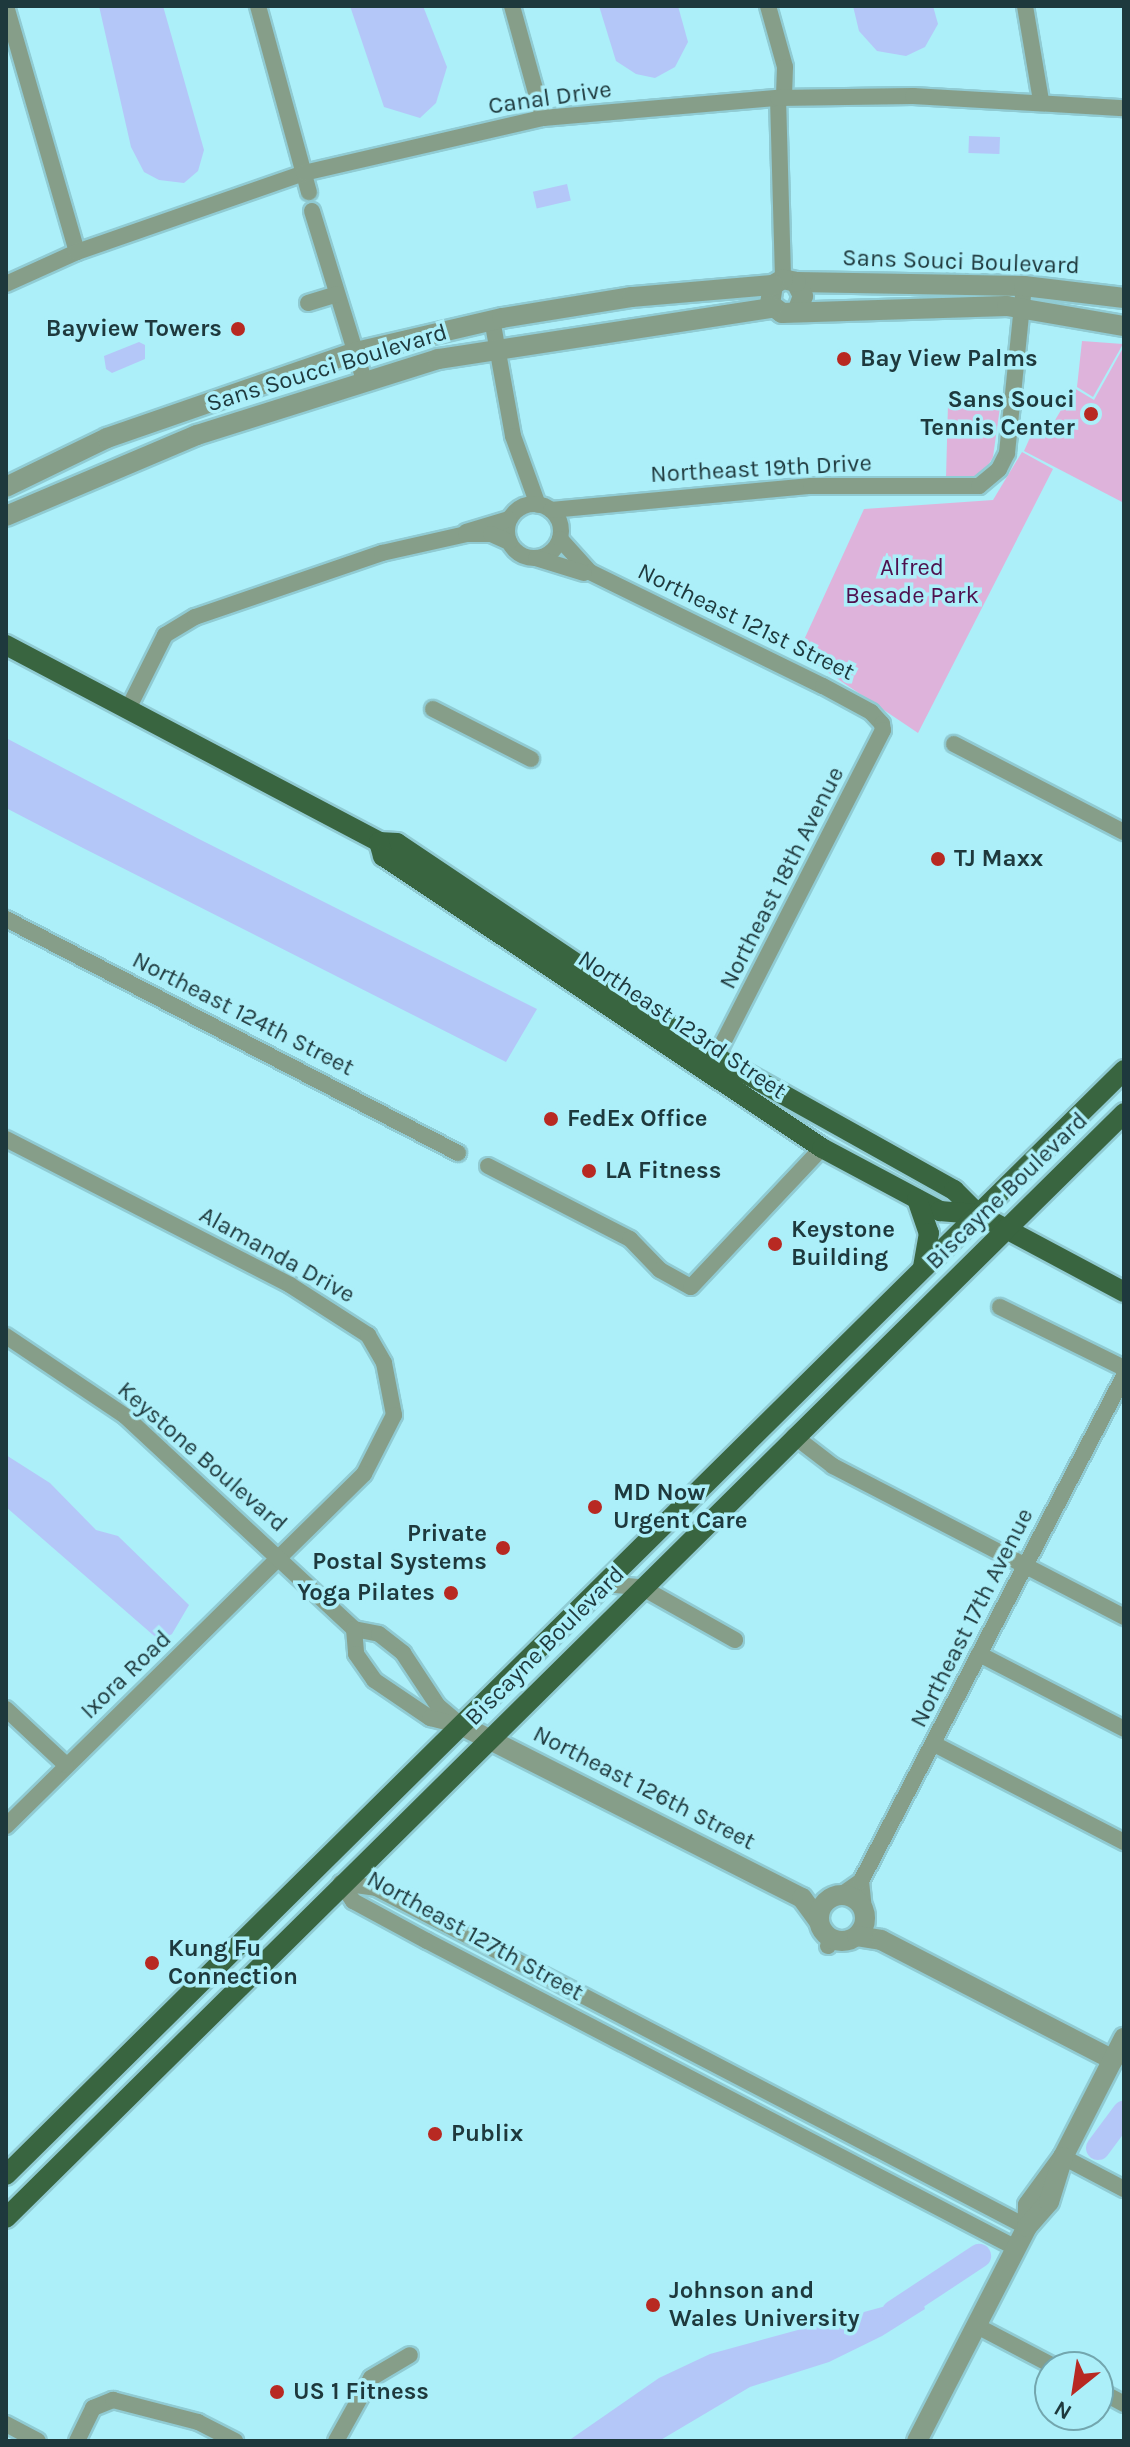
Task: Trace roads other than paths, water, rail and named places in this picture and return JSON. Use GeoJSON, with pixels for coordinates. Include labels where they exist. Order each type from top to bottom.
{"type":"FeatureCollection","features":[{"type":"Feature","properties":{"kind":"main road","name":"Northeast 123rd Street"},"geometry":{"type":"LineString","coordinates":[[6,645],[379,842],[397,843],[565,968],[611,987],[716,1057],[853,1137],[954,1190],[978,1214],[1124,1292]]}},
{"type":"Feature","properties":{"kind":"main road","name":"Northeast 123rd Street"},"geometry":{"type":"LineString","coordinates":[[565,968],[580,988],[815,1144],[940,1211],[978,1214]]}},
{"type":"Feature","properties":{"kind":"main road"},"geometry":{"type":"LineString","coordinates":[[580,988],[611,987]]}},
{"type":"Feature","properties":{"kind":"main road","name":"Biscayne Boulevard"},"geometry":{"type":"LineString","coordinates":[[6,2175],[1124,1070]]}},
{"type":"Feature","properties":{"kind":"main road","name":"Biscayne Boulevard"},"geometry":{"type":"LineString","coordinates":[[6,2218],[341,1883],[1124,1113]]}},
{"type":"Feature","properties":{"kind":"main road"},"geometry":{"type":"LineString","coordinates":[[815,1144],[853,1137]]}},
{"type":"Feature","properties":{"kind":"main road"},"geometry":{"type":"LineString","coordinates":[[917,1199],[929,1233],[923,1268]]}},
{"type":"Feature","properties":{"kind":"main road"},"geometry":{"type":"LineString","coordinates":[[341,1883],[347,1849],[365,1820]]}},
{"type":"Feature","properties":{"kind":"main road"},"geometry":{"type":"LineString","coordinates":[[292,1935],[313,1886],[308,1876]]}},
{"type":"Feature","properties":{"kind":"street"},"geometry":{"type":"LineString","coordinates":[[6,6],[77,252]]}},
{"type":"Feature","properties":{"kind":"street"},"geometry":{"type":"LineString","coordinates":[[258,6],[309,192]]}},
{"type":"Feature","properties":{"kind":"street"},"geometry":{"type":"LineString","coordinates":[[512,6],[543,118]]}},
{"type":"Feature","properties":{"kind":"street"},"geometry":{"type":"LineString","coordinates":[[768,6],[785,67],[781,98],[784,282]]}},
{"type":"Feature","properties":{"kind":"street"},"geometry":{"type":"LineString","coordinates":[[1025,6],[1041,101]]}},
{"type":"Feature","properties":{"kind":"street","name":"Canal Drive"},"geometry":{"type":"LineString","coordinates":[[6,284],[77,252],[304,173],[543,118],[781,98],[1041,101],[1124,108]]}},
{"type":"Feature","properties":{"kind":"street"},"geometry":{"type":"LineString","coordinates":[[312,211],[364,380]]}},
{"type":"Feature","properties":{"kind":"street"},"geometry":{"type":"LineString","coordinates":[[784,282],[803,296],[798,309],[788,314],[773,308],[769,294],[784,282]]}},
{"type":"Feature","properties":{"kind":"street","name":"Sans Souci Boulevard"},"geometry":{"type":"LineString","coordinates":[[784,282],[1024,286],[1124,298]]}},
{"type":"Feature","properties":{"kind":"street","name":"Sans Soucci Boulevard"},"geometry":{"type":"LineString","coordinates":[[6,487],[121,432],[356,352],[492,319],[632,297],[784,282]]}},
{"type":"Feature","properties":{"kind":"street"},"geometry":{"type":"LineString","coordinates":[[1022,308],[1024,286]]}},
{"type":"Feature","properties":{"kind":"street"},"geometry":{"type":"LineString","coordinates":[[308,303],[337,294]]}},
{"type":"Feature","properties":{"kind":"street","name":"Sans Soucci Boulevard"},"geometry":{"type":"LineString","coordinates":[[8,516],[197,435],[364,380],[498,348],[773,308]]}},
{"type":"Feature","properties":{"kind":"street","name":"Sans Souci Boulevard"},"geometry":{"type":"LineString","coordinates":[[798,309],[1022,308],[1124,326]]}},
{"type":"Feature","properties":{"kind":"street","name":"Northeast 19th Drive"},"geometry":{"type":"LineString","coordinates":[[544,507],[811,486],[979,486],[1004,461],[1022,308]]}},
{"type":"Feature","properties":{"kind":"street"},"geometry":{"type":"LineString","coordinates":[[492,319],[520,460],[560,535]]}},
{"type":"Feature","properties":{"kind":"street"},"geometry":{"type":"LineString","coordinates":[[509,542],[520,460]]}},
{"type":"Feature","properties":{"kind":"street"},"geometry":{"type":"LineString","coordinates":[[128,709],[173,628],[318,572],[466,534],[491,534],[509,542],[520,554],[536,558],[551,551],[560,535],[597,505]]}},
{"type":"Feature","properties":{"kind":"street"},"geometry":{"type":"LineString","coordinates":[[466,534],[468,528],[544,507]]}},
{"type":"Feature","properties":{"kind":"street","name":"Northeast 121st Street"},"geometry":{"type":"LineString","coordinates":[[560,535],[590,572]]}},
{"type":"Feature","properties":{"kind":"street","name":"Northeast 121st Street"},"geometry":{"type":"LineString","coordinates":[[536,558],[590,572],[878,718]]}},
{"type":"Feature","properties":{"kind":"street"},"geometry":{"type":"LineString","coordinates":[[433,709],[531,759]]}},
{"type":"Feature","properties":{"kind":"street","name":"Northeast 18th Avenue"},"geometry":{"type":"LineString","coordinates":[[716,1057],[883,730],[878,718]]}},
{"type":"Feature","properties":{"kind":"street"},"geometry":{"type":"LineString","coordinates":[[954,744],[1124,832]]}},
{"type":"Feature","properties":{"kind":"street","name":"Northeast 124th Street"},"geometry":{"type":"LineString","coordinates":[[6,919],[458,1153]]}},
{"type":"Feature","properties":{"kind":"street","name":"Alamanda Drive"},"geometry":{"type":"LineString","coordinates":[[6,1139],[290,1285],[368,1335],[384,1363],[394,1415],[364,1474],[281,1560]]}},
{"type":"Feature","properties":{"kind":"street"},"geometry":{"type":"LineString","coordinates":[[488,1166],[630,1239],[660,1270],[691,1287],[792,1186],[815,1144]]}},
{"type":"Feature","properties":{"kind":"street"},"geometry":{"type":"LineString","coordinates":[[1000,1307],[1124,1368]]}},
{"type":"Feature","properties":{"kind":"street","name":"Keystone Boulevard"},"geometry":{"type":"LineString","coordinates":[[6,1336],[125,1416],[354,1629],[379,1634],[403,1653],[438,1706],[461,1725]]}},
{"type":"Feature","properties":{"kind":"street","name":"Northeast 17th Avenue"},"geometry":{"type":"LineString","coordinates":[[836,1896],[861,1881],[1124,1376]]}},
{"type":"Feature","properties":{"kind":"street"},"geometry":{"type":"LineString","coordinates":[[794,1436],[833,1466],[1124,1617]]}},
{"type":"Feature","properties":{"kind":"street","name":"Ixora Road"},"geometry":{"type":"LineString","coordinates":[[6,1826],[281,1560]]}},
{"type":"Feature","properties":{"kind":"street"},"geometry":{"type":"LineString","coordinates":[[604,1584],[641,1587],[735,1640]]}},
{"type":"Feature","properties":{"kind":"street"},"geometry":{"type":"LineString","coordinates":[[354,1629],[356,1654],[374,1680],[425,1715],[461,1725]]}},
{"type":"Feature","properties":{"kind":"street"},"geometry":{"type":"LineString","coordinates":[[979,1654],[1124,1729]]}},
{"type":"Feature","properties":{"kind":"street"},"geometry":{"type":"LineString","coordinates":[[6,1709],[66,1765]]}},
{"type":"Feature","properties":{"kind":"street","name":"Northeast 126th Street"},"geometry":{"type":"LineString","coordinates":[[461,1725],[802,1898],[830,1943],[862,1922]]}},
{"type":"Feature","properties":{"kind":"street"},"geometry":{"type":"LineString","coordinates":[[934,1744],[1124,1842]]}},
{"type":"Feature","properties":{"kind":"street"},"geometry":{"type":"LineString","coordinates":[[861,1881],[862,1922]]}},
{"type":"Feature","properties":{"kind":"street","name":"Northeast 127th Street"},"geometry":{"type":"LineString","coordinates":[[341,1883],[376,1888],[756,2081],[1027,2227]]}},
{"type":"Feature","properties":{"kind":"street","name":"Northeast 127th Street"},"geometry":{"type":"LineString","coordinates":[[341,1883],[353,1901],[1016,2248]]}},
{"type":"Feature","properties":{"kind":"street"},"geometry":{"type":"LineString","coordinates":[[819,1921],[821,1907],[836,1896],[855,1899],[862,1922],[881,1940],[1113,2060]]}},
{"type":"Feature","properties":{"kind":"street","name":"Northeast 126th Street"},"geometry":{"type":"LineString","coordinates":[[802,1898],[836,1896]]}},
{"type":"Feature","properties":{"kind":"street"},"geometry":{"type":"LineString","coordinates":[[917,2441],[1027,2227],[1028,2205],[1063,2157],[1124,2038]]}},
{"type":"Feature","properties":{"kind":"street"},"geometry":{"type":"LineString","coordinates":[[734,2099],[756,2081]]}},
{"type":"Feature","properties":{"kind":"street"},"geometry":{"type":"LineString","coordinates":[[872,2172],[883,2152]]}},
{"type":"Feature","properties":{"kind":"street"},"geometry":{"type":"LineString","coordinates":[[1063,2157],[1124,2189]]}},
{"type":"Feature","properties":{"kind":"street"},"geometry":{"type":"LineString","coordinates":[[977,2326],[1034,2356]]}},
{"type":"Feature","properties":{"kind":"street"},"geometry":{"type":"LineString","coordinates":[[336,2441],[371,2378],[410,2355]]}},
{"type":"Feature","properties":{"kind":"street"},"geometry":{"type":"LineString","coordinates":[[77,2441],[93,2408],[113,2400],[198,2422],[235,2441]]}},
{"type":"Feature","properties":{"kind":"street"},"geometry":{"type":"LineString","coordinates":[[6,2424],[38,2441]]}},
{"type":"Feature","properties":{"kind":"water"},"geometry":{"type":"Polygon","coordinates":[[[99,6],[163,6],[204,150],[198,171],[184,183],[159,180],[144,172],[131,147],[99,6]]]}},
{"type":"Feature","properties":{"kind":"water"},"geometry":{"type":"Polygon","coordinates":[[[350,6],[423,6],[447,67],[436,103],[420,118],[384,107],[350,6]]]}},
{"type":"Feature","properties":{"kind":"water"},"geometry":{"type":"Polygon","coordinates":[[[599,6],[678,6],[688,42],[675,67],[655,78],[636,74],[616,61],[599,6]]]}},
{"type":"Feature","properties":{"kind":"water"},"geometry":{"type":"Polygon","coordinates":[[[853,6],[933,6],[938,24],[925,47],[906,56],[877,51],[859,31],[853,6]]]}},
{"type":"Feature","properties":{"kind":"water"},"geometry":{"type":"Polygon","coordinates":[[[969,136],[1000,137],[999,154],[968,153],[969,136]]]}},
{"type":"Feature","properties":{"kind":"water"},"geometry":{"type":"Polygon","coordinates":[[[567,184],[571,201],[537,208],[533,192],[567,184]]]}},
{"type":"Feature","properties":{"kind":"water"},"geometry":{"type":"Polygon","coordinates":[[[139,342],[145,345],[145,359],[112,373],[106,369],[104,356],[139,342]]]}},
{"type":"Feature","properties":{"kind":"water"},"geometry":{"type":"Polygon","coordinates":[[[6,738],[537,1009],[506,1062],[83,848],[6,808],[6,738]]]}},
{"type":"Feature","properties":{"kind":"water"},"geometry":{"type":"Polygon","coordinates":[[[6,1455],[50,1483],[96,1530],[118,1536],[189,1605],[172,1634],[160,1641],[6,1507],[6,1455]]]}},
{"type":"Feature","properties":{"kind":"water"},"geometry":{"type":"Polygon","coordinates":[[[920,2292],[925,2309],[882,2336],[829,2362],[750,2387],[659,2441],[568,2441],[659,2378],[710,2354],[886,2306],[920,2292]]]}},
{"type":"Feature","properties":{"kind":"waterway"},"geometry":{"type":"LineString","coordinates":[[1098,2148],[1124,2113]]}},
{"type":"Feature","properties":{"kind":"waterway"},"geometry":{"type":"LineString","coordinates":[[894,2312],[979,2256]]}},
{"type":"Feature","properties":{"kind":"place","name":"Bayview Towers"},"geometry":{"type":"Point","coordinates":[238,329]}},
{"type":"Feature","properties":{"kind":"place","name":"Bay View Palms"},"geometry":{"type":"Point","coordinates":[844,359]}},
{"type":"Feature","properties":{"kind":"place","name":"Sans Souci Tennis Center"},"geometry":{"type":"Point","coordinates":[1091,414]}},
{"type":"Feature","properties":{"kind":"place","name":"TJ Maxx"},"geometry":{"type":"Point","coordinates":[938,859]}},
{"type":"Feature","properties":{"kind":"place","name":"FedEx Office"},"geometry":{"type":"Point","coordinates":[551,1119]}},
{"type":"Feature","properties":{"kind":"place","name":"LA Fitness"},"geometry":{"type":"Point","coordinates":[589,1171]}},
{"type":"Feature","properties":{"kind":"place","name":"Keystone Building"},"geometry":{"type":"Point","coordinates":[775,1244]}},
{"type":"Feature","properties":{"kind":"place","name":"MD Now Urgent Care"},"geometry":{"type":"Point","coordinates":[595,1507]}},
{"type":"Feature","properties":{"kind":"place","name":"Private Postal Systems"},"geometry":{"type":"Point","coordinates":[503,1548]}},
{"type":"Feature","properties":{"kind":"place","name":"Yoga Pilates"},"geometry":{"type":"Point","coordinates":[451,1593]}},
{"type":"Feature","properties":{"kind":"place","name":"Kung Fu Connection"},"geometry":{"type":"Point","coordinates":[152,1963]}},
{"type":"Feature","properties":{"kind":"place","name":"Publix"},"geometry":{"type":"Point","coordinates":[435,2134]}},
{"type":"Feature","properties":{"kind":"place","name":"Johnson and Wales University"},"geometry":{"type":"Point","coordinates":[653,2305]}},
{"type":"Feature","properties":{"kind":"place","name":"US 1 Fitness"},"geometry":{"type":"Point","coordinates":[277,2392]}},
{"type":"Feature","properties":{"kind":"park label","name":"Alfred Besade Park"},"geometry":{"type":"Point","coordinates":[912,582]}}]}
